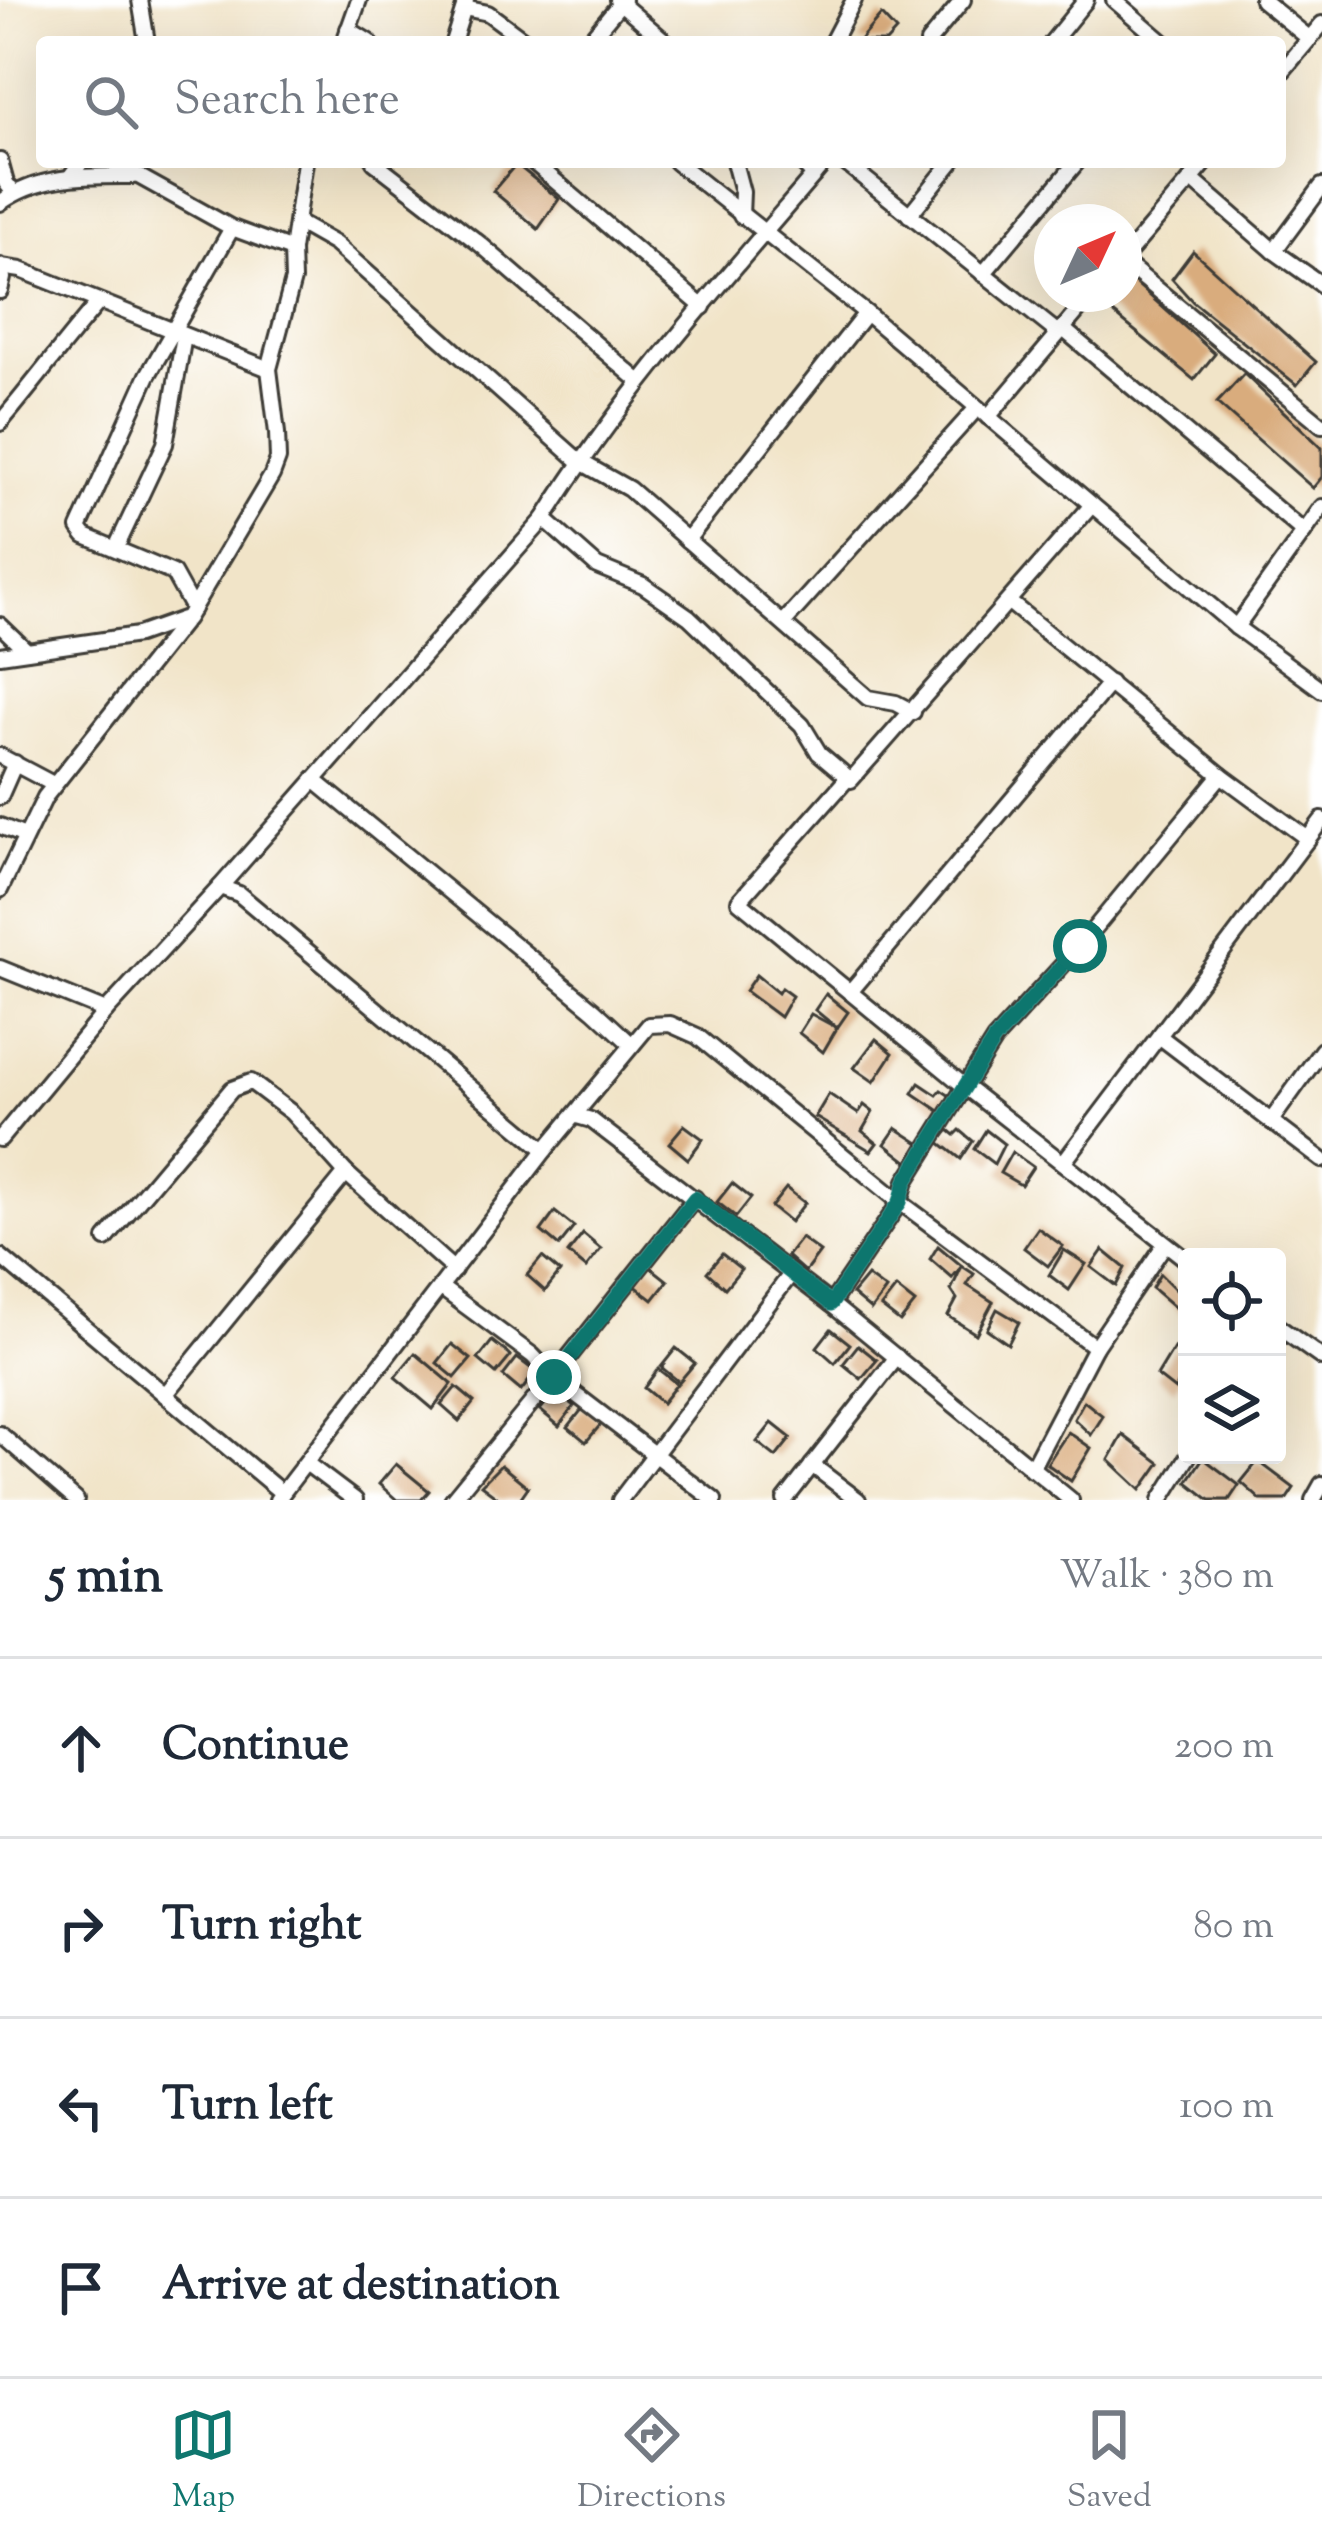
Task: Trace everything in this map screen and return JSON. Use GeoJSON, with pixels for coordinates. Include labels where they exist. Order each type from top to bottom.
{"type":"FeatureCollection","features":[{"type":"Feature","properties":{"kind":"street"},"geometry":{"type":"LineString","coordinates":[[140,0],[146,36]]}},
{"type":"Feature","properties":{"kind":"street"},"geometry":{"type":"LineString","coordinates":[[346,36],[359,0]]}},
{"type":"Feature","properties":{"kind":"street"},"geometry":{"type":"LineString","coordinates":[[835,36],[854,0]]}},
{"type":"Feature","properties":{"kind":"street"},"geometry":{"type":"LineString","coordinates":[[933,36],[963,0]]}},
{"type":"Feature","properties":{"kind":"street"},"geometry":{"type":"LineString","coordinates":[[1057,36],[1086,0]]}},
{"type":"Feature","properties":{"kind":"street"},"geometry":{"type":"LineString","coordinates":[[1114,0],[1156,36]]}},
{"type":"Feature","properties":{"kind":"street"},"geometry":{"type":"LineString","coordinates":[[1262,0],[1310,39]]}},
{"type":"Feature","properties":{"kind":"street"},"geometry":{"type":"LineString","coordinates":[[593,36],[620,1],[659,36]]}},
{"type":"Feature","properties":{"kind":"street"},"geometry":{"type":"LineString","coordinates":[[455,36],[465,4],[519,36]]}},
{"type":"Feature","properties":{"kind":"street"},"geometry":{"type":"LineString","coordinates":[[1286,67],[1322,24]]}},
{"type":"Feature","properties":{"kind":"street"},"geometry":{"type":"LineString","coordinates":[[0,161],[14,193]]}},
{"type":"Feature","properties":{"kind":"street"},"geometry":{"type":"LineString","coordinates":[[70,177],[77,168]]}},
{"type":"Feature","properties":{"kind":"street"},"geometry":{"type":"LineString","coordinates":[[122,168],[232,227],[292,250]]}},
{"type":"Feature","properties":{"kind":"street"},"geometry":{"type":"LineString","coordinates":[[0,890],[53,784],[190,613],[278,459],[269,369],[293,280],[292,250],[304,168]]}},
{"type":"Feature","properties":{"kind":"street"},"geometry":{"type":"LineString","coordinates":[[382,168],[480,244],[640,382]]}},
{"type":"Feature","properties":{"kind":"street"},"geometry":{"type":"LineString","coordinates":[[540,168],[703,307]]}},
{"type":"Feature","properties":{"kind":"street"},"geometry":{"type":"LineString","coordinates":[[683,168],[866,313],[1236,626],[1322,690]]}},
{"type":"Feature","properties":{"kind":"street"},"geometry":{"type":"LineString","coordinates":[[736,168],[742,192],[741,216]]}},
{"type":"Feature","properties":{"kind":"street"},"geometry":{"type":"LineString","coordinates":[[3,1130],[544,519],[579,461],[640,382],[764,235],[805,168]]}},
{"type":"Feature","properties":{"kind":"street"},"geometry":{"type":"LineString","coordinates":[[852,168],[1060,331],[1304,532]]}},
{"type":"Feature","properties":{"kind":"street"},"geometry":{"type":"LineString","coordinates":[[909,214],[947,168]]}},
{"type":"Feature","properties":{"kind":"street"},"geometry":{"type":"LineString","coordinates":[[982,274],[1072,168]]}},
{"type":"Feature","properties":{"kind":"street"},"geometry":{"type":"LineString","coordinates":[[1142,238],[1201,168]]}},
{"type":"Feature","properties":{"kind":"street"},"geometry":{"type":"LineString","coordinates":[[0,203],[14,193],[70,177],[136,176]]}},
{"type":"Feature","properties":{"kind":"street"},"geometry":{"type":"LineString","coordinates":[[1191,179],[1274,251],[1322,285]]}},
{"type":"Feature","properties":{"kind":"street"},"geometry":{"type":"LineString","coordinates":[[1274,251],[1322,186]]}},
{"type":"Feature","properties":{"kind":"street"},"geometry":{"type":"LineString","coordinates":[[298,223],[335,244],[579,461],[629,489],[868,698],[914,712]]}},
{"type":"Feature","properties":{"kind":"street"},"geometry":{"type":"LineString","coordinates":[[190,613],[177,577],[85,536],[80,528],[148,375],[179,333],[232,227]]}},
{"type":"Feature","properties":{"kind":"street"},"geometry":{"type":"LineString","coordinates":[[0,291],[0,267],[21,270],[269,369]]}},
{"type":"Feature","properties":{"kind":"street"},"geometry":{"type":"LineString","coordinates":[[1142,275],[1322,425]]}},
{"type":"Feature","properties":{"kind":"street"},"geometry":{"type":"LineString","coordinates":[[2,418],[28,393],[50,357],[99,302]]}},
{"type":"Feature","properties":{"kind":"street"},"geometry":{"type":"LineString","coordinates":[[784,622],[1076,312]]}},
{"type":"Feature","properties":{"kind":"street"},"geometry":{"type":"LineString","coordinates":[[687,540],[866,313]]}},
{"type":"Feature","properties":{"kind":"street"},"geometry":{"type":"LineString","coordinates":[[116,548],[165,444],[179,333]]}},
{"type":"Feature","properties":{"kind":"street"},"geometry":{"type":"LineString","coordinates":[[544,519],[597,566],[643,585],[689,617],[802,725],[819,753],[847,779],[855,779],[1092,505]]}},
{"type":"Feature","properties":{"kind":"street"},"geometry":{"type":"LineString","coordinates":[[1236,626],[1322,507]]}},
{"type":"Feature","properties":{"kind":"street"},"geometry":{"type":"LineString","coordinates":[[1009,602],[1221,775],[1308,839]]}},
{"type":"Feature","properties":{"kind":"street"},"geometry":{"type":"LineString","coordinates":[[0,655],[138,635],[190,613]]}},
{"type":"Feature","properties":{"kind":"street"},"geometry":{"type":"LineString","coordinates":[[0,626],[27,650]]}},
{"type":"Feature","properties":{"kind":"street"},"geometry":{"type":"LineString","coordinates":[[850,992],[1110,683]]}},
{"type":"Feature","properties":{"kind":"street"},"geometry":{"type":"LineString","coordinates":[[0,797],[7,760],[53,784]]}},
{"type":"Feature","properties":{"kind":"street"},"geometry":{"type":"LineString","coordinates":[[831,1304],[900,1202],[906,1181],[994,1040],[1080,946],[1221,775]]}},
{"type":"Feature","properties":{"kind":"street"},"geometry":{"type":"LineString","coordinates":[[847,779],[739,901],[1178,1253]]}},
{"type":"Feature","properties":{"kind":"street"},"geometry":{"type":"LineString","coordinates":[[314,780],[632,1045]]}},
{"type":"Feature","properties":{"kind":"street"},"geometry":{"type":"LineString","coordinates":[[1063,1163],[1322,820]]}},
{"type":"Feature","properties":{"kind":"street"},"geometry":{"type":"LineString","coordinates":[[0,826],[25,836]]}},
{"type":"Feature","properties":{"kind":"street"},"geometry":{"type":"LineString","coordinates":[[220,887],[239,894],[545,1150]]}},
{"type":"Feature","properties":{"kind":"street"},"geometry":{"type":"LineString","coordinates":[[0,968],[106,1011]]}},
{"type":"Feature","properties":{"kind":"street"},"geometry":{"type":"LineString","coordinates":[[0,1256],[279,1497],[545,1150],[649,1025],[659,1022],[697,1036],[900,1202],[1095,1348]]}},
{"type":"Feature","properties":{"kind":"street"},"geometry":{"type":"LineString","coordinates":[[1159,1036],[1322,1160]]}},
{"type":"Feature","properties":{"kind":"street"},"geometry":{"type":"LineString","coordinates":[[1271,1121],[1322,1050]]}},
{"type":"Feature","properties":{"kind":"street"},"geometry":{"type":"LineString","coordinates":[[106,1239],[232,1089],[251,1082],[292,1113],[346,1174],[454,1270]]}},
{"type":"Feature","properties":{"kind":"street"},"geometry":{"type":"LineString","coordinates":[[577,1116],[591,1120],[695,1198],[1072,1500]]}},
{"type":"Feature","properties":{"kind":"street"},"geometry":{"type":"LineString","coordinates":[[165,1395],[346,1174]]}},
{"type":"Feature","properties":{"kind":"street"},"geometry":{"type":"LineString","coordinates":[[452,1500],[695,1198]]}},
{"type":"Feature","properties":{"kind":"street"},"geometry":{"type":"LineString","coordinates":[[1031,1469],[1095,1348],[1165,1244]]}},
{"type":"Feature","properties":{"kind":"street"},"geometry":{"type":"LineString","coordinates":[[620,1500],[791,1274]]}},
{"type":"Feature","properties":{"kind":"street"},"geometry":{"type":"LineString","coordinates":[[440,1287],[714,1500]]}},
{"type":"Feature","properties":{"kind":"street"},"geometry":{"type":"LineString","coordinates":[[1286,1332],[1322,1358]]}},
{"type":"Feature","properties":{"kind":"street"},"geometry":{"type":"LineString","coordinates":[[785,1500],[897,1357]]}},
{"type":"Feature","properties":{"kind":"street"},"geometry":{"type":"LineString","coordinates":[[0,1434],[76,1500]]}},
{"type":"Feature","properties":{"kind":"street"},"geometry":{"type":"LineString","coordinates":[[307,1463],[355,1500]]}},
{"type":"Feature","properties":{"kind":"street"},"geometry":{"type":"LineString","coordinates":[[1161,1500],[1184,1464]]}},
{"type":"Feature","properties":{"kind":"street"},"geometry":{"type":"LineString","coordinates":[[812,1465],[858,1500]]}},
{"type":"Feature","properties":{"kind":"street"},"geometry":{"type":"LineString","coordinates":[[1312,1500],[1322,1484]]}},
{"type":"Feature","properties":{"kind":"building"},"geometry":{"type":"Polygon","coordinates":[[[881,15],[896,31],[891,36],[863,36],[881,15]]]}},
{"type":"Feature","properties":{"kind":"building"},"geometry":{"type":"Polygon","coordinates":[[[513,168],[521,168],[559,199],[538,229],[493,191],[513,168]]]}},
{"type":"Feature","properties":{"kind":"building"},"geometry":{"type":"Polygon","coordinates":[[[1193,251],[1316,362],[1297,385],[1193,302],[1172,279],[1193,251]]]}},
{"type":"Feature","properties":{"kind":"building"},"geometry":{"type":"Polygon","coordinates":[[[1142,289],[1215,354],[1194,380],[1112,312],[1142,312],[1142,289]]]}},
{"type":"Feature","properties":{"kind":"building"},"geometry":{"type":"Polygon","coordinates":[[[1244,374],[1322,448],[1322,477],[1313,488],[1217,403],[1244,374]]]}},
{"type":"Feature","properties":{"kind":"building"},"geometry":{"type":"Polygon","coordinates":[[[756,975],[778,993],[781,988],[792,996],[780,1017],[745,991],[756,975]]]}},
{"type":"Feature","properties":{"kind":"building"},"geometry":{"type":"Polygon","coordinates":[[[826,994],[848,1012],[837,1028],[815,1010],[826,994]]]}},
{"type":"Feature","properties":{"kind":"building"},"geometry":{"type":"Polygon","coordinates":[[[811,1014],[837,1028],[823,1052],[799,1033],[811,1014]]]}},
{"type":"Feature","properties":{"kind":"building"},"geometry":{"type":"Polygon","coordinates":[[[876,1039],[893,1053],[874,1082],[854,1068],[876,1039]]]}},
{"type":"Feature","properties":{"kind":"building"},"geometry":{"type":"Polygon","coordinates":[[[919,1083],[937,1095],[941,1090],[950,1096],[941,1112],[913,1093],[919,1083]]]}},
{"type":"Feature","properties":{"kind":"building"},"geometry":{"type":"Polygon","coordinates":[[[829,1094],[858,1114],[864,1105],[873,1112],[862,1131],[877,1143],[871,1151],[815,1117],[829,1094]]]}},
{"type":"Feature","properties":{"kind":"building"},"geometry":{"type":"Polygon","coordinates":[[[684,1125],[703,1139],[688,1159],[669,1143],[684,1125]]]}},
{"type":"Feature","properties":{"kind":"building"},"geometry":{"type":"Polygon","coordinates":[[[896,1128],[919,1143],[908,1162],[885,1144],[896,1128]]]}},
{"type":"Feature","properties":{"kind":"building"},"geometry":{"type":"Polygon","coordinates":[[[949,1130],[955,1135],[960,1130],[973,1141],[961,1159],[939,1142],[949,1130]]]}},
{"type":"Feature","properties":{"kind":"building"},"geometry":{"type":"Polygon","coordinates":[[[986,1130],[1004,1144],[994,1164],[974,1149],[986,1130]]]}},
{"type":"Feature","properties":{"kind":"building"},"geometry":{"type":"Polygon","coordinates":[[[1012,1152],[1033,1167],[1021,1185],[1000,1173],[1012,1152]]]}},
{"type":"Feature","properties":{"kind":"building"},"geometry":{"type":"Polygon","coordinates":[[[732,1183],[751,1198],[736,1217],[717,1202],[732,1183]]]}},
{"type":"Feature","properties":{"kind":"building"},"geometry":{"type":"Polygon","coordinates":[[[786,1188],[805,1203],[790,1222],[771,1207],[786,1188]]]}},
{"type":"Feature","properties":{"kind":"building"},"geometry":{"type":"Polygon","coordinates":[[[555,1212],[574,1227],[559,1246],[541,1231],[555,1212]]]}},
{"type":"Feature","properties":{"kind":"building"},"geometry":{"type":"Polygon","coordinates":[[[1038,1228],[1063,1246],[1048,1266],[1024,1248],[1038,1228]]]}},
{"type":"Feature","properties":{"kind":"building"},"geometry":{"type":"Polygon","coordinates":[[[583,1234],[601,1249],[586,1268],[568,1253],[583,1234]]]}},
{"type":"Feature","properties":{"kind":"building"},"geometry":{"type":"Polygon","coordinates":[[[801,1238],[820,1252],[805,1272],[787,1256],[801,1238]]]}},
{"type":"Feature","properties":{"kind":"building"},"geometry":{"type":"Polygon","coordinates":[[[938,1246],[962,1266],[952,1278],[930,1259],[938,1246]]]}},
{"type":"Feature","properties":{"kind":"building"},"geometry":{"type":"Polygon","coordinates":[[[1064,1250],[1086,1264],[1069,1290],[1049,1275],[1064,1250]]]}},
{"type":"Feature","properties":{"kind":"building"},"geometry":{"type":"Polygon","coordinates":[[[1103,1250],[1125,1268],[1116,1286],[1091,1267],[1103,1250]]]}},
{"type":"Feature","properties":{"kind":"building"},"geometry":{"type":"Polygon","coordinates":[[[722,1254],[741,1269],[725,1288],[707,1272],[722,1254]]]}},
{"type":"Feature","properties":{"kind":"building"},"geometry":{"type":"Polygon","coordinates":[[[542,1257],[560,1272],[545,1291],[527,1275],[542,1257]]]}},
{"type":"Feature","properties":{"kind":"building"},"geometry":{"type":"Polygon","coordinates":[[[649,1266],[668,1281],[653,1300],[634,1285],[649,1266]]]}},
{"type":"Feature","properties":{"kind":"building"},"geometry":{"type":"Polygon","coordinates":[[[962,1266],[974,1274],[967,1285],[993,1302],[976,1334],[948,1316],[957,1299],[951,1290],[962,1266]]]}},
{"type":"Feature","properties":{"kind":"building"},"geometry":{"type":"Polygon","coordinates":[[[1160,1274],[1178,1292],[1178,1310],[1152,1288],[1160,1274]]]}},
{"type":"Feature","properties":{"kind":"building"},"geometry":{"type":"Polygon","coordinates":[[[867,1276],[886,1290],[871,1310],[852,1294],[867,1276]]]}},
{"type":"Feature","properties":{"kind":"building"},"geometry":{"type":"Polygon","coordinates":[[[896,1288],[915,1303],[900,1322],[881,1307],[896,1288]]]}},
{"type":"Feature","properties":{"kind":"building"},"geometry":{"type":"Polygon","coordinates":[[[997,1309],[1019,1322],[1008,1344],[987,1329],[997,1309]]]}},
{"type":"Feature","properties":{"kind":"building"},"geometry":{"type":"Polygon","coordinates":[[[831,1329],[850,1344],[835,1363],[817,1347],[831,1329]]]}},
{"type":"Feature","properties":{"kind":"building"},"geometry":{"type":"Polygon","coordinates":[[[492,1341],[511,1356],[496,1374],[478,1359],[492,1341]]]}},
{"type":"Feature","properties":{"kind":"building"},"geometry":{"type":"Polygon","coordinates":[[[452,1344],[471,1359],[455,1378],[437,1363],[452,1344]]]}},
{"type":"Feature","properties":{"kind":"building"},"geometry":{"type":"Polygon","coordinates":[[[858,1345],[877,1360],[861,1379],[843,1364],[858,1345]]]}},
{"type":"Feature","properties":{"kind":"building"},"geometry":{"type":"Polygon","coordinates":[[[676,1348],[695,1363],[679,1382],[661,1367],[676,1348]]]}},
{"type":"Feature","properties":{"kind":"building"},"geometry":{"type":"Polygon","coordinates":[[[1174,1348],[1178,1351],[1175,1390],[1157,1376],[1174,1348]]]}},
{"type":"Feature","properties":{"kind":"building"},"geometry":{"type":"Polygon","coordinates":[[[415,1353],[452,1384],[433,1409],[395,1377],[415,1353]]]}},
{"type":"Feature","properties":{"kind":"building"},"geometry":{"type":"Polygon","coordinates":[[[517,1358],[536,1372],[521,1391],[503,1376],[517,1358]]]}},
{"type":"Feature","properties":{"kind":"building"},"geometry":{"type":"Polygon","coordinates":[[[658,1369],[677,1384],[662,1403],[644,1388],[658,1369]]]}},
{"type":"Feature","properties":{"kind":"building"},"geometry":{"type":"Polygon","coordinates":[[[456,1387],[474,1402],[459,1421],[441,1405],[456,1387]]]}},
{"type":"Feature","properties":{"kind":"building"},"geometry":{"type":"Polygon","coordinates":[[[555,1392],[574,1406],[559,1426],[540,1410],[555,1392]]]}},
{"type":"Feature","properties":{"kind":"building"},"geometry":{"type":"Polygon","coordinates":[[[1084,1401],[1103,1416],[1091,1435],[1074,1419],[1084,1401]]]}},
{"type":"Feature","properties":{"kind":"building"},"geometry":{"type":"Polygon","coordinates":[[[583,1408],[602,1423],[586,1442],[568,1427],[583,1408]]]}},
{"type":"Feature","properties":{"kind":"building"},"geometry":{"type":"Polygon","coordinates":[[[772,1423],[791,1438],[776,1457],[757,1442],[772,1423]]]}},
{"type":"Feature","properties":{"kind":"building"},"geometry":{"type":"Polygon","coordinates":[[[1068,1432],[1091,1448],[1071,1481],[1047,1464],[1068,1432]]]}},
{"type":"Feature","properties":{"kind":"building"},"geometry":{"type":"Polygon","coordinates":[[[1123,1435],[1160,1463],[1141,1490],[1109,1460],[1123,1435]]]}},
{"type":"Feature","properties":{"kind":"building"},"geometry":{"type":"Polygon","coordinates":[[[396,1464],[429,1491],[421,1500],[397,1500],[379,1484],[396,1464]]]}},
{"type":"Feature","properties":{"kind":"building"},"geometry":{"type":"Polygon","coordinates":[[[1199,1464],[1211,1464],[1239,1485],[1229,1500],[1210,1500],[1187,1482],[1199,1464]]]}},
{"type":"Feature","properties":{"kind":"building"},"geometry":{"type":"Polygon","coordinates":[[[1256,1464],[1262,1464],[1294,1488],[1286,1500],[1261,1500],[1241,1482],[1256,1464]]]}},
{"type":"Feature","properties":{"kind":"building"},"geometry":{"type":"Polygon","coordinates":[[[501,1465],[528,1487],[519,1500],[501,1500],[481,1485],[501,1465]]]}},
{"type":"Feature","properties":{"kind":"route"},"geometry":{"type":"LineString","coordinates":[[554,1377],[695,1198],[831,1304],[900,1202],[906,1181],[994,1040],[1080,946]]}}]}
